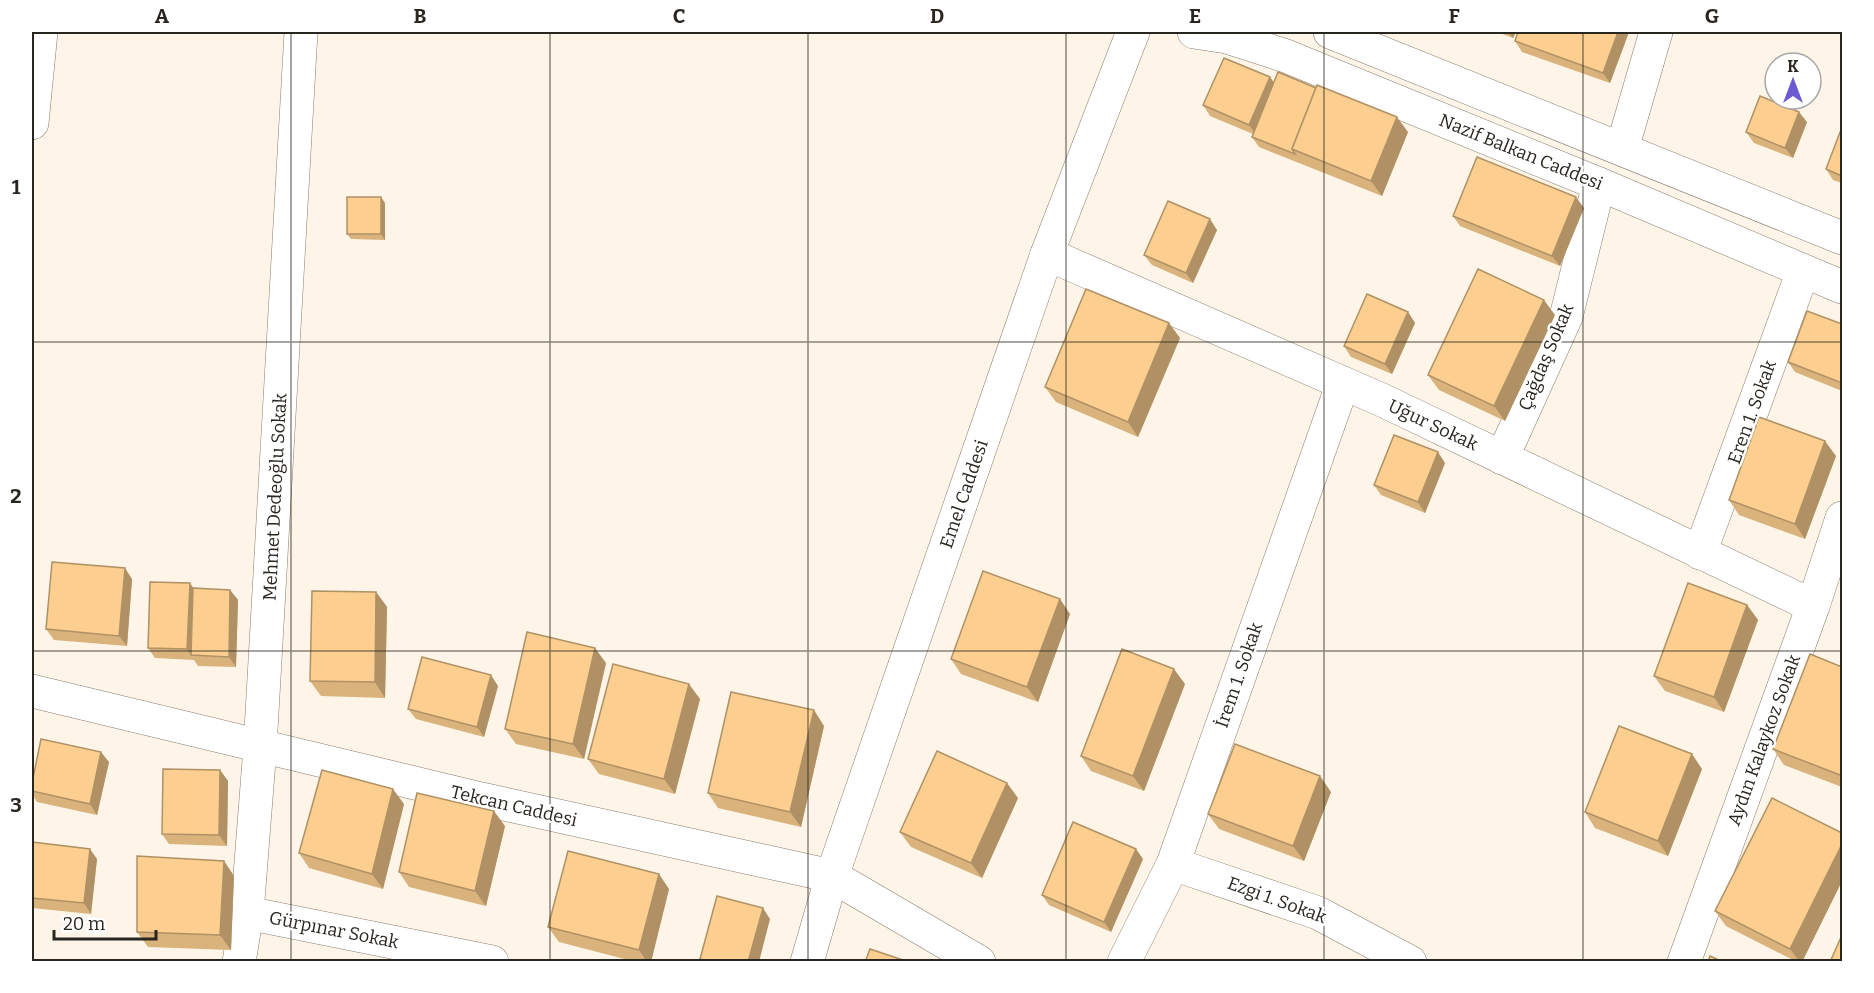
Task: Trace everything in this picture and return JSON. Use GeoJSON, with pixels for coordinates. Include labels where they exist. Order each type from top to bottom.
{"type":"FeatureCollection","features":[{"type":"Feature","properties":{"kind":"street"},"geometry":{"type":"LineString","coordinates":[[32,123],[41,32]]}},
{"type":"Feature","properties":{"kind":"street","name":"Mehmet Dedeoğlu Sokak"},"geometry":{"type":"LineString","coordinates":[[240,962],[247,913],[260,748],[301,32]]}},
{"type":"Feature","properties":{"kind":"street","name":"Emel Caddesi"},"geometry":{"type":"LineString","coordinates":[[807,962],[832,876],[1047,254],[1133,32]]}},
{"type":"Feature","properties":{"kind":"street","name":"Nazif Balkan Caddesi"},"geometry":{"type":"LineString","coordinates":[[1194,32],[1227,37],[1286,56],[1599,184],[1842,287]]}},
{"type":"Feature","properties":{"kind":"street"},"geometry":{"type":"LineString","coordinates":[[1330,32],[1842,238]]}},
{"type":"Feature","properties":{"kind":"street"},"geometry":{"type":"LineString","coordinates":[[1622,149],[1656,32]]}},
{"type":"Feature","properties":{"kind":"street","name":"Çağdaş Sokak"},"geometry":{"type":"LineString","coordinates":[[1502,458],[1566,317],[1599,184]]}},
{"type":"Feature","properties":{"kind":"street","name":"Uğur Sokak"},"geometry":{"type":"LineString","coordinates":[[1047,254],[1343,383],[1813,606]]}},
{"type":"Feature","properties":{"kind":"street","name":"Eren 1. Sokak"},"geometry":{"type":"LineString","coordinates":[[1700,553],[1803,271]]}},
{"type":"Feature","properties":{"kind":"street","name":"İrem 1. Sokak"},"geometry":{"type":"LineString","coordinates":[[1124,962],[1173,864],[1343,383]]}},
{"type":"Feature","properties":{"kind":"street","name":"Aydın Kalaykoz Sokak"},"geometry":{"type":"LineString","coordinates":[[1684,962],[1813,606],[1842,518]]}},
{"type":"Feature","properties":{"kind":"street","name":"Tekcan Caddesi"},"geometry":{"type":"LineString","coordinates":[[32,692],[477,798],[832,876],[979,962]]}},
{"type":"Feature","properties":{"kind":"street","name":"Ezgi 1. Sokak"},"geometry":{"type":"LineString","coordinates":[[1173,864],[1318,913],[1410,962]]}},
{"type":"Feature","properties":{"kind":"street","name":"Gürpınar Sokak"},"geometry":{"type":"LineString","coordinates":[[247,913],[492,962]]}},
{"type":"Feature","properties":{"kind":"building"},"geometry":{"type":"Polygon","coordinates":[[[1518,32],[1618,32],[1603,73],[1515,41],[1518,32]]]}},
{"type":"Feature","properties":{"kind":"building"},"geometry":{"type":"Polygon","coordinates":[[[1224,58],[1270,77],[1249,125],[1203,105],[1224,58]]]}},
{"type":"Feature","properties":{"kind":"building"},"geometry":{"type":"Polygon","coordinates":[[[1278,72],[1316,88],[1292,149],[1295,154],[1252,137],[1278,72]]]}},
{"type":"Feature","properties":{"kind":"building"},"geometry":{"type":"Polygon","coordinates":[[[1317,85],[1397,117],[1371,181],[1292,149],[1317,85]]]}},
{"type":"Feature","properties":{"kind":"building"},"geometry":{"type":"Polygon","coordinates":[[[1760,96],[1763,97],[1763,111],[1799,112],[1785,148],[1746,132],[1760,96]]]}},
{"type":"Feature","properties":{"kind":"building"},"geometry":{"type":"Polygon","coordinates":[[[1842,127],[1842,176],[1826,169],[1842,127]]]}},
{"type":"Feature","properties":{"kind":"building"},"geometry":{"type":"Polygon","coordinates":[[[1477,157],[1576,197],[1552,256],[1453,216],[1477,157]]]}},
{"type":"Feature","properties":{"kind":"building"},"geometry":{"type":"Polygon","coordinates":[[[347,197],[381,197],[381,234],[347,234],[347,197]]]}},
{"type":"Feature","properties":{"kind":"building"},"geometry":{"type":"Polygon","coordinates":[[[1168,201],[1210,219],[1186,273],[1144,255],[1168,201]]]}},
{"type":"Feature","properties":{"kind":"building"},"geometry":{"type":"Polygon","coordinates":[[[1478,269],[1544,300],[1494,406],[1428,375],[1478,269]]]}},
{"type":"Feature","properties":{"kind":"building"},"geometry":{"type":"Polygon","coordinates":[[[1086,289],[1169,323],[1128,422],[1045,387],[1086,289]]]}},
{"type":"Feature","properties":{"kind":"building"},"geometry":{"type":"Polygon","coordinates":[[[1367,294],[1408,312],[1385,364],[1344,346],[1367,294]]]}},
{"type":"Feature","properties":{"kind":"building"},"geometry":{"type":"Polygon","coordinates":[[[1807,311],[1842,324],[1842,383],[1788,362],[1807,311]]]}},
{"type":"Feature","properties":{"kind":"building"},"geometry":{"type":"Polygon","coordinates":[[[1759,417],[1825,441],[1795,524],[1729,500],[1759,417]]]}},
{"type":"Feature","properties":{"kind":"building"},"geometry":{"type":"Polygon","coordinates":[[[1394,435],[1438,452],[1418,502],[1374,485],[1394,435]]]}},
{"type":"Feature","properties":{"kind":"building"},"geometry":{"type":"Polygon","coordinates":[[[52,562],[125,568],[119,636],[46,629],[52,562]]]}},
{"type":"Feature","properties":{"kind":"building"},"geometry":{"type":"Polygon","coordinates":[[[983,571],[1060,599],[1027,687],[951,659],[983,571]]]}},
{"type":"Feature","properties":{"kind":"building"},"geometry":{"type":"Polygon","coordinates":[[[150,582],[190,583],[187,649],[148,648],[150,582]]]}},
{"type":"Feature","properties":{"kind":"building"},"geometry":{"type":"Polygon","coordinates":[[[1688,583],[1747,605],[1714,697],[1654,676],[1688,583]]]}},
{"type":"Feature","properties":{"kind":"building"},"geometry":{"type":"Polygon","coordinates":[[[193,588],[230,590],[229,657],[191,655],[193,588]]]}},
{"type":"Feature","properties":{"kind":"building"},"geometry":{"type":"Polygon","coordinates":[[[312,591],[376,592],[375,682],[310,681],[312,591]]]}},
{"type":"Feature","properties":{"kind":"building"},"geometry":{"type":"Polygon","coordinates":[[[527,632],[595,648],[573,744],[505,729],[527,632]]]}},
{"type":"Feature","properties":{"kind":"building"},"geometry":{"type":"Polygon","coordinates":[[[1122,649],[1174,669],[1133,776],[1081,756],[1122,649]]]}},
{"type":"Feature","properties":{"kind":"building"},"geometry":{"type":"Polygon","coordinates":[[[1810,654],[1842,667],[1842,770],[1840,775],[1773,749],[1810,654]]]}},
{"type":"Feature","properties":{"kind":"building"},"geometry":{"type":"Polygon","coordinates":[[[422,657],[491,675],[477,727],[408,709],[422,657]]]}},
{"type":"Feature","properties":{"kind":"building"},"geometry":{"type":"Polygon","coordinates":[[[613,664],[689,684],[664,779],[588,759],[613,664]]]}},
{"type":"Feature","properties":{"kind":"building"},"geometry":{"type":"Polygon","coordinates":[[[731,692],[814,710],[790,812],[708,793],[731,692]]]}},
{"type":"Feature","properties":{"kind":"building"},"geometry":{"type":"Polygon","coordinates":[[[1619,726],[1692,754],[1658,841],[1585,812],[1619,726]]]}},
{"type":"Feature","properties":{"kind":"building"},"geometry":{"type":"Polygon","coordinates":[[[41,739],[101,752],[90,804],[32,791],[41,739]]]}},
{"type":"Feature","properties":{"kind":"building"},"geometry":{"type":"Polygon","coordinates":[[[1235,744],[1320,776],[1293,846],[1208,814],[1235,744]]]}},
{"type":"Feature","properties":{"kind":"building"},"geometry":{"type":"Polygon","coordinates":[[[937,751],[1007,783],[971,863],[900,832],[937,751]]]}},
{"type":"Feature","properties":{"kind":"building"},"geometry":{"type":"Polygon","coordinates":[[[163,769],[220,770],[219,835],[162,834],[163,769]]]}},
{"type":"Feature","properties":{"kind":"building"},"geometry":{"type":"Polygon","coordinates":[[[322,770],[393,789],[372,874],[299,853],[322,770]]]}},
{"type":"Feature","properties":{"kind":"building"},"geometry":{"type":"Polygon","coordinates":[[[417,793],[494,811],[475,891],[399,872],[417,793]]]}},
{"type":"Feature","properties":{"kind":"building"},"geometry":{"type":"Polygon","coordinates":[[[1772,798],[1842,833],[1842,844],[1790,949],[1715,911],[1772,798]]]}},
{"type":"Feature","properties":{"kind":"building"},"geometry":{"type":"Polygon","coordinates":[[[1073,822],[1136,849],[1104,922],[1042,895],[1073,822]]]}},
{"type":"Feature","properties":{"kind":"building"},"geometry":{"type":"Polygon","coordinates":[[[32,842],[90,849],[84,903],[32,898],[32,842]]]}},
{"type":"Feature","properties":{"kind":"building"},"geometry":{"type":"Polygon","coordinates":[[[568,851],[659,874],[639,950],[548,927],[568,851]]]}},
{"type":"Feature","properties":{"kind":"building"},"geometry":{"type":"Polygon","coordinates":[[[137,856],[224,861],[220,935],[137,932],[137,856]]]}},
{"type":"Feature","properties":{"kind":"building"},"geometry":{"type":"Polygon","coordinates":[[[717,896],[763,908],[748,962],[709,962],[700,959],[717,896]]]}},
{"type":"Feature","properties":{"kind":"building"},"geometry":{"type":"Polygon","coordinates":[[[1842,935],[1842,962],[1830,962],[1842,935]]]}},
{"type":"Feature","properties":{"kind":"building"},"geometry":{"type":"Polygon","coordinates":[[[870,949],[909,962],[865,962],[870,949]]]}},
{"type":"Feature","properties":{"kind":"building"},"geometry":{"type":"Polygon","coordinates":[[[1710,956],[1723,962],[1708,962],[1710,956]]]}}]}
